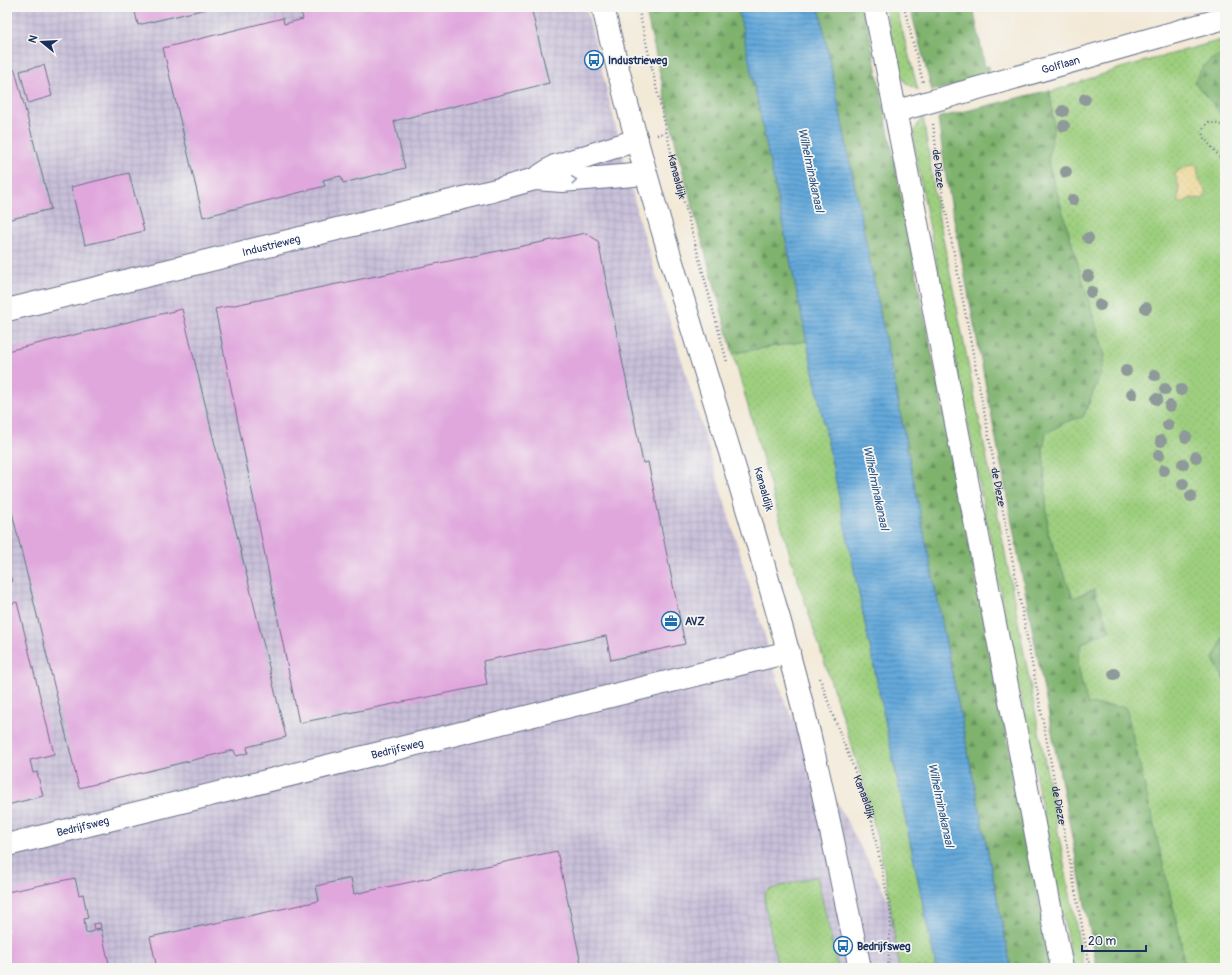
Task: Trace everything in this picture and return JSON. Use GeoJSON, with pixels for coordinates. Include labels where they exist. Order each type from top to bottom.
{"type":"FeatureCollection","features":[{"type":"Feature","properties":{"kind":"street","name":"Kanaaldijk"},"geometry":{"type":"LineString","coordinates":[[603,7],[646,174],[789,652],[860,968]]}},
{"type":"Feature","properties":{"kind":"street"},"geometry":{"type":"LineString","coordinates":[[875,7],[1062,968]]}},
{"type":"Feature","properties":{"kind":"street","name":"Golflaan"},"geometry":{"type":"LineString","coordinates":[[896,111],[1225,18]]}},
{"type":"Feature","properties":{"kind":"street","name":"Industrieweg"},"geometry":{"type":"LineString","coordinates":[[535,179],[555,166],[637,140]]}},
{"type":"Feature","properties":{"kind":"street","name":"Industrieweg"},"geometry":{"type":"LineString","coordinates":[[7,310],[535,179],[562,181],[646,174]]}},
{"type":"Feature","properties":{"kind":"street","name":"Bedrijfsweg"},"geometry":{"type":"LineString","coordinates":[[7,846],[789,652]]}},
{"type":"Feature","properties":{"kind":"path","name":"Kanaaldijk"},"geometry":{"type":"LineString","coordinates":[[638,7],[674,165],[728,366]]}},
{"type":"Feature","properties":{"kind":"path","name":"de Dieze"},"geometry":{"type":"LineString","coordinates":[[904,7],[929,102],[940,180],[1090,968]]}},
{"type":"Feature","properties":{"kind":"path"},"geometry":{"type":"LineString","coordinates":[[1225,126],[1209,122],[1201,130],[1204,138],[1225,163]]}},
{"type":"Feature","properties":{"kind":"path","name":"Kanaaldijk"},"geometry":{"type":"LineString","coordinates":[[819,675],[832,713],[869,807],[891,915],[888,968]]}},
{"type":"Feature","properties":{"kind":"shaded area"},"geometry":{"type":"Polygon","coordinates":[[[7,7],[586,7],[638,215],[785,703],[924,968],[7,968],[7,7]]]}},
{"type":"Feature","properties":{"kind":"green space"},"geometry":{"type":"Polygon","coordinates":[[[645,7],[738,7],[807,341],[733,353],[678,154],[645,7]]]}},
{"type":"Feature","properties":{"kind":"green space"},"geometry":{"type":"Polygon","coordinates":[[[819,7],[864,7],[1052,968],[1011,968],[819,7]]]}},
{"type":"Feature","properties":{"kind":"green space"},"geometry":{"type":"Polygon","coordinates":[[[885,7],[896,7],[918,90],[906,83],[898,71],[885,7]]]}},
{"type":"Feature","properties":{"kind":"green space"},"geometry":{"type":"Polygon","coordinates":[[[910,7],[973,7],[985,67],[989,66],[989,76],[932,91],[910,7]]]}},
{"type":"Feature","properties":{"kind":"green space"},"geometry":{"type":"Polygon","coordinates":[[[1225,39],[1225,968],[1134,968],[953,125],[1124,67],[1225,39]]]}},
{"type":"Feature","properties":{"kind":"green space"},"geometry":{"type":"Polygon","coordinates":[[[1225,52],[1225,119],[1194,82],[1206,64],[1225,52]]]}},
{"type":"Feature","properties":{"kind":"green space"},"geometry":{"type":"Polygon","coordinates":[[[1050,90],[1054,126],[1048,162],[1105,356],[1100,376],[1083,417],[1068,421],[1046,433],[1043,449],[1048,532],[1073,598],[1094,589],[1110,630],[1087,641],[1080,648],[1078,663],[1082,682],[1088,704],[1126,707],[1180,936],[1185,968],[1097,968],[946,177],[938,118],[1050,90]]]}},
{"type":"Feature","properties":{"kind":"green space"},"geometry":{"type":"Polygon","coordinates":[[[923,116],[936,203],[991,479],[1084,968],[1073,968],[914,146],[914,131],[923,116]]]}},
{"type":"Feature","properties":{"kind":"green space"},"geometry":{"type":"Polygon","coordinates":[[[807,341],[936,968],[899,968],[887,883],[866,790],[791,559],[733,353],[807,341]]]}},
{"type":"Feature","properties":{"kind":"green space"},"geometry":{"type":"Polygon","coordinates":[[[1225,634],[1225,682],[1213,659],[1225,634]]]}},
{"type":"Feature","properties":{"kind":"green space"},"geometry":{"type":"Polygon","coordinates":[[[817,876],[838,968],[778,968],[764,894],[768,890],[817,876]]]}},
{"type":"Feature","properties":{"kind":"sand"},"geometry":{"type":"Polygon","coordinates":[[[1189,165],[1197,166],[1199,180],[1207,193],[1202,199],[1191,198],[1182,203],[1178,201],[1179,186],[1175,175],[1178,171],[1189,165]]]}},
{"type":"Feature","properties":{"kind":"water","name":"Wilhelminakanaal"},"geometry":{"type":"Polygon","coordinates":[[[738,7],[819,7],[1011,968],[936,968],[738,7]]]}},
{"type":"Feature","properties":{"kind":"building"},"geometry":{"type":"Polygon","coordinates":[[[134,7],[210,7],[210,8],[138,25],[134,7]]]}},
{"type":"Feature","properties":{"kind":"building"},"geometry":{"type":"Polygon","coordinates":[[[321,7],[531,7],[549,83],[394,121],[405,168],[343,183],[341,176],[323,180],[325,186],[203,217],[163,48],[283,18],[284,24],[303,19],[301,12],[321,7]]]}},
{"type":"Feature","properties":{"kind":"building"},"geometry":{"type":"Polygon","coordinates":[[[44,65],[52,96],[28,103],[20,71],[44,65]]]}},
{"type":"Feature","properties":{"kind":"building"},"geometry":{"type":"Polygon","coordinates":[[[15,70],[51,209],[7,220],[7,72],[15,70]]]}},
{"type":"Feature","properties":{"kind":"building"},"geometry":{"type":"Polygon","coordinates":[[[129,173],[144,231],[85,245],[71,187],[129,173]]]}},
{"type":"Feature","properties":{"kind":"building"},"geometry":{"type":"Polygon","coordinates":[[[586,233],[598,241],[643,463],[648,462],[685,644],[611,660],[606,636],[483,661],[487,685],[299,723],[215,309],[586,233]]]}},
{"type":"Feature","properties":{"kind":"building"},"geometry":{"type":"Polygon","coordinates":[[[182,309],[286,737],[247,747],[248,753],[236,756],[234,750],[79,788],[7,492],[7,351],[182,309]]]}},
{"type":"Feature","properties":{"kind":"building"},"geometry":{"type":"Polygon","coordinates":[[[7,564],[12,582],[7,583],[7,564]]]}},
{"type":"Feature","properties":{"kind":"building"},"geometry":{"type":"Polygon","coordinates":[[[17,602],[54,754],[30,760],[33,773],[37,772],[43,796],[7,805],[7,605],[17,602]]]}},
{"type":"Feature","properties":{"kind":"building"},"geometry":{"type":"Polygon","coordinates":[[[557,851],[582,968],[157,968],[150,937],[319,901],[316,886],[351,878],[354,894],[557,851]]]}},
{"type":"Feature","properties":{"kind":"building"},"geometry":{"type":"Polygon","coordinates":[[[75,878],[79,895],[83,894],[88,918],[84,919],[86,933],[101,929],[110,968],[7,968],[7,892],[75,878]]]}},
{"type":"Feature","properties":{"kind":"building"},"geometry":{"type":"Polygon","coordinates":[[[100,923],[101,928],[94,929],[93,924],[100,923]]]}},
{"type":"Feature","properties":{"kind":"place","name":"Industrieweg"},"geometry":{"type":"Point","coordinates":[594,60]}},
{"type":"Feature","properties":{"kind":"place","name":"AVZ"},"geometry":{"type":"Point","coordinates":[671,621]}},
{"type":"Feature","properties":{"kind":"place","name":"Bedrijfsweg"},"geometry":{"type":"Point","coordinates":[843,946]}}]}
